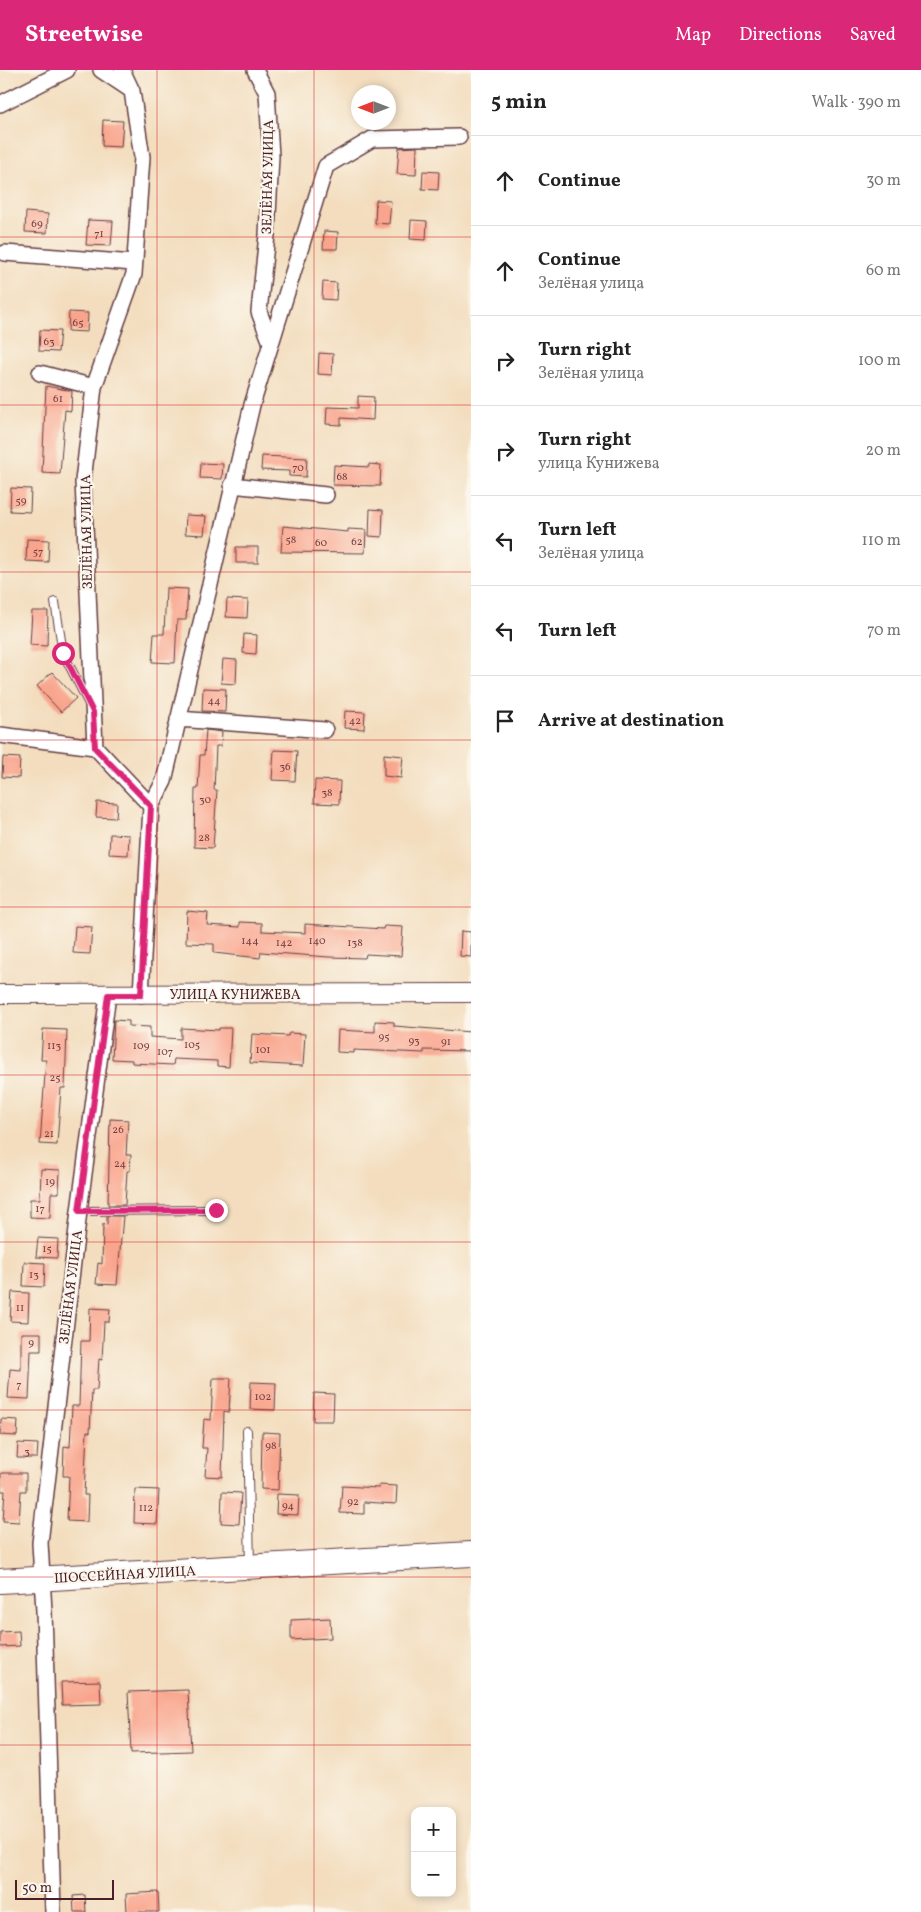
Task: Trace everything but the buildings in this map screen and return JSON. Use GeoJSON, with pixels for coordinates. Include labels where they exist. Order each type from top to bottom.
{"type":"FeatureCollection","features":[{"type":"Feature","properties":{"kind":"highway","name":"ШОССЕЙНАЯ УЛИЦА"},"geometry":{"type":"LineString","coordinates":[[0,1581],[471,1554]]}},
{"type":"Feature","properties":{"kind":"street"},"geometry":{"type":"LineString","coordinates":[[0,104],[67,70]]}},
{"type":"Feature","properties":{"kind":"street"},"geometry":{"type":"LineString","coordinates":[[101,70],[132,91]]}},
{"type":"Feature","properties":{"kind":"street","name":"ЗЕЛЁНАЯ УЛИЦА"},"geometry":{"type":"LineString","coordinates":[[95,748],[83,481],[94,387],[134,274],[142,157],[132,91],[122,70]]}},
{"type":"Feature","properties":{"kind":"street","name":"ЗЕЛЁНАЯ УЛИЦА"},"geometry":{"type":"LineString","coordinates":[[255,70],[267,93],[271,156],[267,235],[259,312],[271,343]]}},
{"type":"Feature","properties":{"kind":"street"},"geometry":{"type":"LineString","coordinates":[[141,995],[151,806],[164,782],[252,405],[326,166],[372,139],[459,137]]}},
{"type":"Feature","properties":{"kind":"street"},"geometry":{"type":"LineString","coordinates":[[5,253],[134,263]]}},
{"type":"Feature","properties":{"kind":"street"},"geometry":{"type":"LineString","coordinates":[[40,373],[94,387]]}},
{"type":"Feature","properties":{"kind":"street"},"geometry":{"type":"LineString","coordinates":[[232,485],[326,495]]}},
{"type":"Feature","properties":{"kind":"street"},"geometry":{"type":"LineString","coordinates":[[178,719],[325,730]]}},
{"type":"Feature","properties":{"kind":"street"},"geometry":{"type":"LineString","coordinates":[[0,735],[95,748],[151,806]]}},
{"type":"Feature","properties":{"kind":"street","name":"УЛИЦА КУНИЖЕВА"},"geometry":{"type":"LineString","coordinates":[[0,994],[471,993]]}},
{"type":"Feature","properties":{"kind":"street","name":"ЗЕЛЁНАЯ УЛИЦА"},"geometry":{"type":"LineString","coordinates":[[53,1912],[43,1579],[40,1543],[79,1211],[108,995]]}},
{"type":"Feature","properties":{"kind":"lane"},"geometry":{"type":"LineString","coordinates":[[55,602],[63,653],[93,712]]}},
{"type":"Feature","properties":{"kind":"lane"},"geometry":{"type":"LineString","coordinates":[[79,1211],[216,1210]]}},
{"type":"Feature","properties":{"kind":"lane"},"geometry":{"type":"LineString","coordinates":[[247,1431],[250,1567]]}},
{"type":"Feature","properties":{"kind":"route"},"geometry":{"type":"LineString","coordinates":[[63,653],[93,712],[95,748],[151,806],[141,995],[108,995],[79,1211],[216,1210]]}}]}
